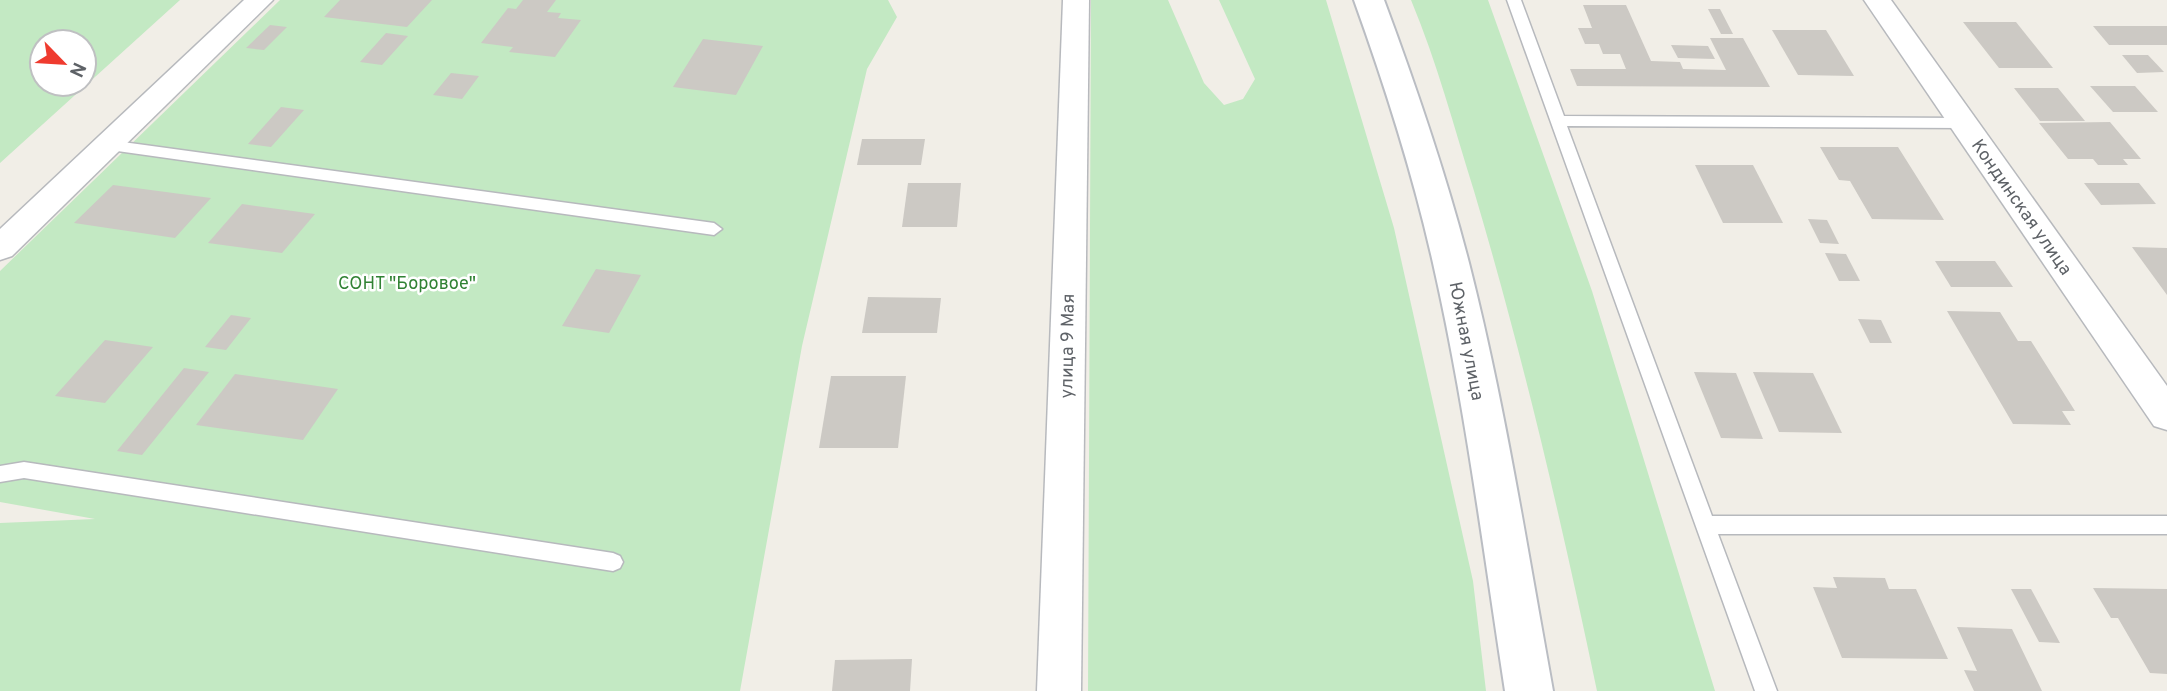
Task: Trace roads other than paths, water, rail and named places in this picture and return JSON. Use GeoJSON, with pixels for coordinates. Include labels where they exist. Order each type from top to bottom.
{"type":"FeatureCollection","features":[{"type":"Feature","properties":{"kind":"main road","name":"Южная улица"},"geometry":{"type":"LineString","coordinates":[[1369,0],[1420,151],[1451,265],[1478,397],[1529,691]]}},
{"type":"Feature","properties":{"kind":"street"},"geometry":{"type":"LineString","coordinates":[[0,248],[260,0]]}},
{"type":"Feature","properties":{"kind":"street","name":"улица 9 Мая"},"geometry":{"type":"LineString","coordinates":[[1059,691],[1076,0]]}},
{"type":"Feature","properties":{"kind":"street","name":"Кондинская улица"},"geometry":{"type":"LineString","coordinates":[[1877,0],[2167,415]]}},
{"type":"Feature","properties":{"kind":"lane"},"geometry":{"type":"LineString","coordinates":[[1514,0],[1766,691]]}},
{"type":"Feature","properties":{"kind":"lane"},"geometry":{"type":"LineString","coordinates":[[1557,121],[1963,123]]}},
{"type":"Feature","properties":{"kind":"lane"},"geometry":{"type":"LineString","coordinates":[[107,145],[714,229]]}},
{"type":"Feature","properties":{"kind":"lane"},"geometry":{"type":"LineString","coordinates":[[0,474],[24,470],[613,562]]}},
{"type":"Feature","properties":{"kind":"lane"},"geometry":{"type":"LineString","coordinates":[[1704,525],[2167,525]]}},
{"type":"Feature","properties":{"kind":"park label","name":"СОНТ \"Боровое\""},"geometry":{"type":"Point","coordinates":[407,283]}}]}
